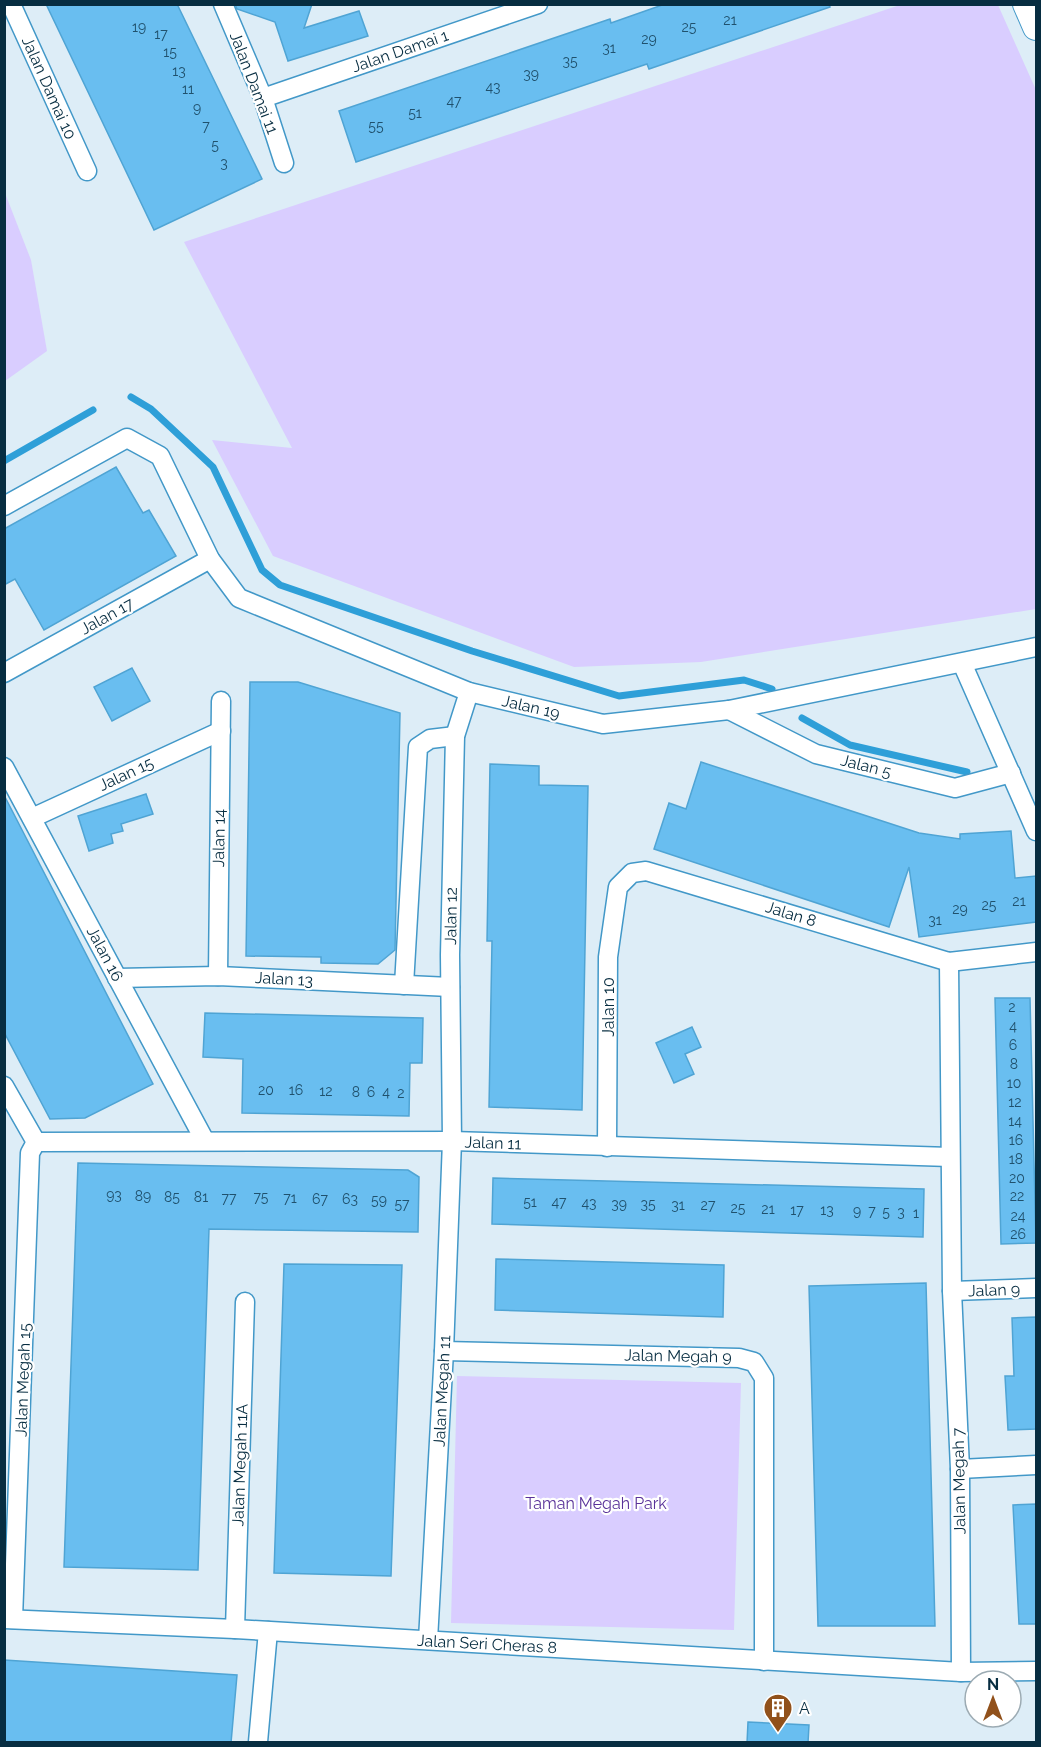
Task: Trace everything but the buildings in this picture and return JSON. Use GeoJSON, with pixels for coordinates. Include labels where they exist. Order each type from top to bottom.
{"type":"FeatureCollection","features":[{"type":"Feature","properties":{"kind":"street","name":"Jalan Damai 10"},"geometry":{"type":"LineString","coordinates":[[11,4],[87,171]]}},
{"type":"Feature","properties":{"kind":"street","name":"Jalan Damai 11"},"geometry":{"type":"LineString","coordinates":[[223,4],[262,99],[284,163]]}},
{"type":"Feature","properties":{"kind":"street","name":"Jalan Damai 1"},"geometry":{"type":"LineString","coordinates":[[262,99],[538,4]]}},
{"type":"Feature","properties":{"kind":"street"},"geometry":{"type":"LineString","coordinates":[[1026,4],[1036,27]]}},
{"type":"Feature","properties":{"kind":"street","name":"Jalan 19"},"geometry":{"type":"LineString","coordinates":[[4,506],[127,438],[160,456],[210,559],[239,598],[469,692],[603,724],[729,710],[1036,647]]}},
{"type":"Feature","properties":{"kind":"street","name":"Jalan 17"},"geometry":{"type":"LineString","coordinates":[[4,673],[210,559]]}},
{"type":"Feature","properties":{"kind":"street"},"geometry":{"type":"LineString","coordinates":[[962,663],[1036,831]]}},
{"type":"Feature","properties":{"kind":"street","name":"Jalan 12"},"geometry":{"type":"LineString","coordinates":[[452,1141],[450,987],[455,736],[469,692]]}},
{"type":"Feature","properties":{"kind":"street","name":"Jalan 14"},"geometry":{"type":"LineString","coordinates":[[218,976],[221,701]]}},
{"type":"Feature","properties":{"kind":"street","name":"Jalan 5"},"geometry":{"type":"LineString","coordinates":[[729,710],[816,754],[955,788],[1011,773]]}},
{"type":"Feature","properties":{"kind":"street","name":"Jalan 15"},"geometry":{"type":"LineString","coordinates":[[32,818],[221,731]]}},
{"type":"Feature","properties":{"kind":"street"},"geometry":{"type":"LineString","coordinates":[[404,985],[418,747],[430,739],[455,736]]}},
{"type":"Feature","properties":{"kind":"street","name":"Jalan 16"},"geometry":{"type":"LineString","coordinates":[[4,767],[204,1141]]}},
{"type":"Feature","properties":{"kind":"street","name":"Jalan 8"},"geometry":{"type":"LineString","coordinates":[[632,873],[646,871],[949,962],[1036,952]]}},
{"type":"Feature","properties":{"kind":"street","name":"Jalan 10"},"geometry":{"type":"LineString","coordinates":[[607,1147],[608,957],[618,887],[632,873]]}},
{"type":"Feature","properties":{"kind":"street"},"geometry":{"type":"LineString","coordinates":[[949,962],[952,1291]]}},
{"type":"Feature","properties":{"kind":"street","name":"Jalan 13"},"geometry":{"type":"LineString","coordinates":[[117,978],[218,976],[450,987]]}},
{"type":"Feature","properties":{"kind":"street"},"geometry":{"type":"LineString","coordinates":[[4,1086],[36,1142]]}},
{"type":"Feature","properties":{"kind":"street","name":"Jalan 11"},"geometry":{"type":"LineString","coordinates":[[36,1142],[452,1141],[950,1157]]}},
{"type":"Feature","properties":{"kind":"street","name":"Jalan Megah 11"},"geometry":{"type":"LineString","coordinates":[[428,1640],[444,1351],[452,1141]]}},
{"type":"Feature","properties":{"kind":"street","name":"Jalan Megah 15"},"geometry":{"type":"LineString","coordinates":[[9,1619],[30,1153],[36,1142]]}},
{"type":"Feature","properties":{"kind":"street","name":"Jalan 9"},"geometry":{"type":"LineString","coordinates":[[952,1291],[1036,1288]]}},
{"type":"Feature","properties":{"kind":"street","name":"Jalan Megah 7"},"geometry":{"type":"LineString","coordinates":[[952,1291],[960,1468],[961,1672]]}},
{"type":"Feature","properties":{"kind":"street","name":"Jalan Megah 11A"},"geometry":{"type":"LineString","coordinates":[[235,1629],[245,1302]]}},
{"type":"Feature","properties":{"kind":"street","name":"Jalan Megah 9"},"geometry":{"type":"LineString","coordinates":[[444,1351],[740,1358],[754,1362],[764,1378],[764,1661]]}},
{"type":"Feature","properties":{"kind":"street"},"geometry":{"type":"LineString","coordinates":[[960,1468],[1036,1465]]}},
{"type":"Feature","properties":{"kind":"street","name":"Jalan Seri Cheras 8"},"geometry":{"type":"LineString","coordinates":[[9,1619],[235,1629],[961,1672],[1036,1671]]}},
{"type":"Feature","properties":{"kind":"street"},"geometry":{"type":"LineString","coordinates":[[258,1743],[268,1631]]}},
{"type":"Feature","properties":{"kind":"green space"},"geometry":{"type":"Polygon","coordinates":[[[903,4],[998,5],[1036,90],[1036,609],[701,662],[574,667],[273,556],[212,440],[292,448],[184,242],[903,4]]]}},
{"type":"Feature","properties":{"kind":"green space"},"geometry":{"type":"Polygon","coordinates":[[[5,193],[31,260],[47,351],[5,381],[5,193]]]}},
{"type":"Feature","properties":{"kind":"green space","name":"Taman Megah Park"},"geometry":{"type":"Polygon","coordinates":[[[457,1376],[741,1383],[734,1630],[451,1623],[457,1376]]]}},
{"type":"Feature","properties":{"kind":"waterway"},"geometry":{"type":"LineString","coordinates":[[131,397],[151,409],[213,467],[262,570],[280,585],[472,651],[619,696],[744,680],[772,689]]}},
{"type":"Feature","properties":{"kind":"waterway"},"geometry":{"type":"LineString","coordinates":[[4,461],[93,410]]}},
{"type":"Feature","properties":{"kind":"waterway"},"geometry":{"type":"LineString","coordinates":[[802,718],[850,745],[967,772]]}},
{"type":"Feature","properties":{"kind":"place","name":"A"},"geometry":{"type":"Point","coordinates":[778,1734]}}]}
